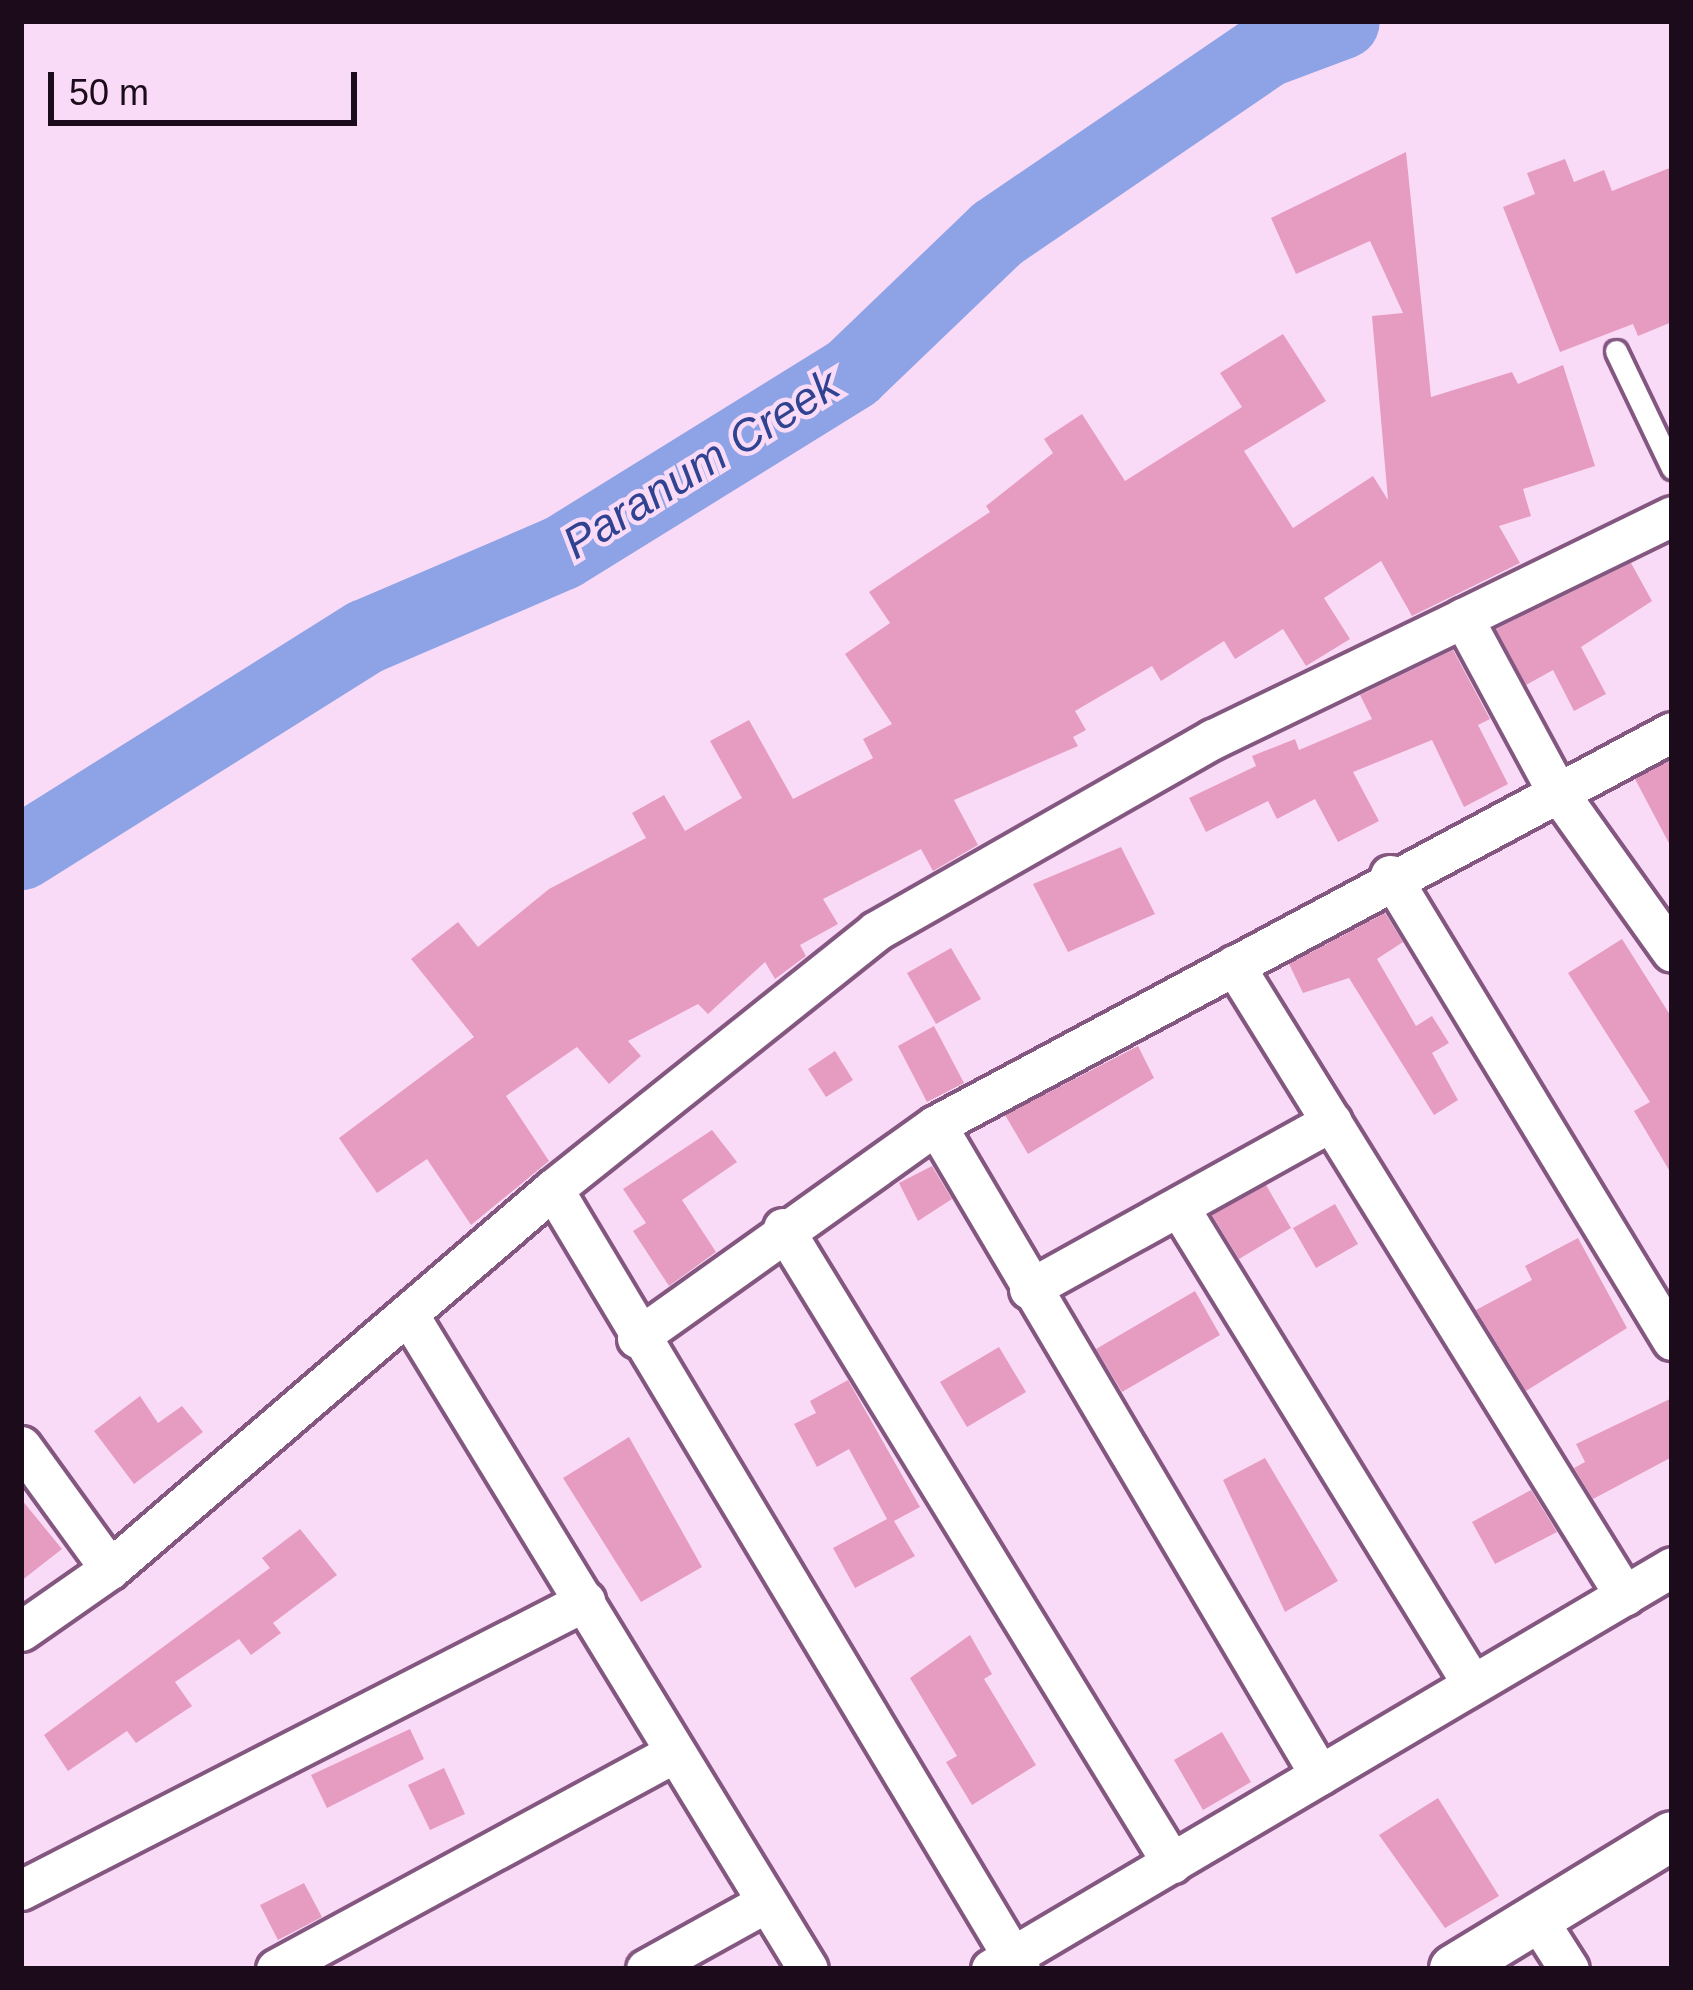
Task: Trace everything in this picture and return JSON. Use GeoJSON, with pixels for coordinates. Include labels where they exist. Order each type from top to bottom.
{"type":"FeatureCollection","features":[{"type":"Feature","properties":{"kind":"street"},"geometry":{"type":"LineString","coordinates":[[21,1631],[110,1569],[553,1190],[876,931],[1213,740],[1672,516]]}},
{"type":"Feature","properties":{"kind":"street"},"geometry":{"type":"LineString","coordinates":[[1463,618],[1555,788],[1672,952]]}},
{"type":"Feature","properties":{"kind":"street"},"geometry":{"type":"LineString","coordinates":[[637,1338],[783,1228],[936,1125],[1390,875],[1672,731]]}},
{"type":"Feature","properties":{"kind":"street"},"geometry":{"type":"LineString","coordinates":[[1390,875],[1672,1340]]}},
{"type":"Feature","properties":{"kind":"street"},"geometry":{"type":"LineString","coordinates":[[1234,965],[1625,1596]]}},
{"type":"Feature","properties":{"kind":"street"},"geometry":{"type":"LineString","coordinates":[[1028,1288],[1180,1209],[1332,1120]]}},
{"type":"Feature","properties":{"kind":"street"},"geometry":{"type":"LineString","coordinates":[[936,1125],[1028,1288],[1320,1775]]}},
{"type":"Feature","properties":{"kind":"street"},"geometry":{"type":"LineString","coordinates":[[553,1190],[1008,1965],[1471,1682],[1672,1567]]}},
{"type":"Feature","properties":{"kind":"street"},"geometry":{"type":"LineString","coordinates":[[1180,1209],[1471,1682]]}},
{"type":"Feature","properties":{"kind":"street"},"geometry":{"type":"LineString","coordinates":[[783,1228],[1172,1863]]}},
{"type":"Feature","properties":{"kind":"street"},"geometry":{"type":"LineString","coordinates":[[408,1315],[808,1969]]}},
{"type":"Feature","properties":{"kind":"street"},"geometry":{"type":"LineString","coordinates":[[21,1446],[110,1569]]}},
{"type":"Feature","properties":{"kind":"street"},"geometry":{"type":"LineString","coordinates":[[21,1890],[586,1600]]}},
{"type":"Feature","properties":{"kind":"street"},"geometry":{"type":"LineString","coordinates":[[276,1969],[674,1753]]}},
{"type":"Feature","properties":{"kind":"street"},"geometry":{"type":"LineString","coordinates":[[1454,1969],[1672,1836]]}},
{"type":"Feature","properties":{"kind":"street"},"geometry":{"type":"LineString","coordinates":[[646,1969],[765,1903]]}},
{"type":"Feature","properties":{"kind":"street"},"geometry":{"type":"LineString","coordinates":[[1537,1919],[1569,1969]]}},
{"type":"Feature","properties":{"kind":"lane"},"geometry":{"type":"LineString","coordinates":[[1616,351],[1672,468]]}},
{"type":"Feature","properties":{"kind":"building"},"geometry":{"type":"Polygon","coordinates":[[[1406,152],[1431,397],[1512,372],[1518,384],[1563,365],[1595,466],[1523,489],[1531,516],[1499,526],[1520,563],[1412,616],[1381,561],[1324,598],[1350,639],[1306,666],[1283,629],[1235,659],[1224,641],[1161,681],[1152,666],[1075,711],[1086,730],[1073,737],[1078,746],[954,800],[978,845],[933,871],[921,849],[823,899],[838,924],[800,945],[806,956],[775,979],[765,962],[708,1014],[698,1004],[628,1041],[641,1056],[609,1084],[577,1047],[506,1096],[549,1161],[471,1225],[427,1159],[377,1193],[339,1138],[474,1037],[411,959],[458,922],[478,947],[549,889],[646,838],[632,813],[664,795],[685,831],[742,798],[710,741],[749,720],[793,799],[873,758],[863,739],[892,724],[845,654],[890,623],[869,592],[990,512],[986,506],[1053,453],[1044,439],[1082,414],[1125,481],[1242,407],[1220,373],[1283,334],[1326,401],[1244,451],[1293,528],[1373,476],[1388,500],[1372,316],[1403,313],[1370,241],[1296,274],[1271,218],[1406,152]]]}},
{"type":"Feature","properties":{"kind":"building"},"geometry":{"type":"Polygon","coordinates":[[[1565,159],[1574,182],[1604,170],[1612,191],[1672,167],[1672,322],[1638,336],[1633,324],[1560,352],[1503,207],[1535,194],[1527,173],[1565,159]]]}},
{"type":"Feature","properties":{"kind":"building"},"geometry":{"type":"Polygon","coordinates":[[[1631,563],[1652,601],[1581,647],[1606,694],[1574,711],[1553,670],[1526,685],[1496,629],[1631,563]]]}},
{"type":"Feature","properties":{"kind":"building"},"geometry":{"type":"Polygon","coordinates":[[[1453,650],[1490,719],[1478,725],[1508,784],[1464,807],[1432,740],[1353,772],[1379,821],[1338,842],[1315,799],[1277,819],[1268,801],[1206,832],[1189,798],[1256,766],[1252,756],[1295,739],[1299,750],[1372,719],[1360,695],[1453,650]]]}},
{"type":"Feature","properties":{"kind":"building"},"geometry":{"type":"Polygon","coordinates":[[[1672,759],[1672,849],[1635,779],[1672,759]]]}},
{"type":"Feature","properties":{"kind":"building"},"geometry":{"type":"Polygon","coordinates":[[[1121,847],[1155,914],[1068,952],[1033,884],[1121,847]]]}},
{"type":"Feature","properties":{"kind":"building"},"geometry":{"type":"Polygon","coordinates":[[[1385,913],[1403,942],[1377,959],[1416,1026],[1432,1016],[1449,1043],[1432,1053],[1458,1100],[1434,1115],[1349,978],[1303,993],[1289,964],[1385,913]]]}},
{"type":"Feature","properties":{"kind":"building"},"geometry":{"type":"Polygon","coordinates":[[[1622,939],[1672,1018],[1672,1175],[1634,1111],[1650,1102],[1568,973],[1622,939]]]}},
{"type":"Feature","properties":{"kind":"building"},"geometry":{"type":"Polygon","coordinates":[[[951,948],[981,999],[936,1024],[907,973],[951,948]]]}},
{"type":"Feature","properties":{"kind":"building"},"geometry":{"type":"Polygon","coordinates":[[[934,1026],[964,1083],[927,1102],[898,1046],[934,1026]]]}},
{"type":"Feature","properties":{"kind":"building"},"geometry":{"type":"Polygon","coordinates":[[[1138,1046],[1154,1078],[1028,1154],[1005,1115],[1138,1046]]]}},
{"type":"Feature","properties":{"kind":"building"},"geometry":{"type":"Polygon","coordinates":[[[835,1051],[853,1080],[826,1097],[808,1069],[835,1051]]]}},
{"type":"Feature","properties":{"kind":"building"},"geometry":{"type":"Polygon","coordinates":[[[712,1130],[737,1162],[682,1200],[716,1252],[669,1286],[633,1231],[646,1223],[623,1189],[712,1130]]]}},
{"type":"Feature","properties":{"kind":"building"},"geometry":{"type":"Polygon","coordinates":[[[932,1166],[952,1199],[918,1221],[899,1183],[932,1166]]]}},
{"type":"Feature","properties":{"kind":"building"},"geometry":{"type":"Polygon","coordinates":[[[1266,1185],[1291,1228],[1239,1259],[1212,1215],[1266,1185]]]}},
{"type":"Feature","properties":{"kind":"building"},"geometry":{"type":"Polygon","coordinates":[[[1335,1204],[1358,1244],[1316,1268],[1293,1228],[1335,1204]]]}},
{"type":"Feature","properties":{"kind":"building"},"geometry":{"type":"Polygon","coordinates":[[[1578,1238],[1627,1328],[1526,1391],[1476,1310],[1532,1280],[1525,1266],[1578,1238]]]}},
{"type":"Feature","properties":{"kind":"building"},"geometry":{"type":"Polygon","coordinates":[[[1195,1291],[1220,1335],[1122,1392],[1096,1349],[1195,1291]]]}},
{"type":"Feature","properties":{"kind":"building"},"geometry":{"type":"Polygon","coordinates":[[[999,1347],[1026,1392],[967,1427],[940,1382],[999,1347]]]}},
{"type":"Feature","properties":{"kind":"building"},"geometry":{"type":"Polygon","coordinates":[[[848,1380],[920,1507],[894,1521],[915,1556],[855,1588],[833,1548],[887,1519],[849,1449],[817,1467],[794,1424],[816,1413],[810,1401],[848,1380]]]}},
{"type":"Feature","properties":{"kind":"building"},"geometry":{"type":"Polygon","coordinates":[[[140,1396],[158,1423],[182,1406],[203,1432],[134,1484],[94,1431],[140,1396]]]}},
{"type":"Feature","properties":{"kind":"building"},"geometry":{"type":"Polygon","coordinates":[[[1672,1398],[1672,1457],[1593,1499],[1574,1468],[1585,1462],[1576,1444],[1672,1398]]]}},
{"type":"Feature","properties":{"kind":"building"},"geometry":{"type":"Polygon","coordinates":[[[629,1437],[702,1567],[641,1602],[563,1478],[629,1437]]]}},
{"type":"Feature","properties":{"kind":"building"},"geometry":{"type":"Polygon","coordinates":[[[1265,1458],[1338,1581],[1285,1612],[1223,1480],[1265,1458]]]}},
{"type":"Feature","properties":{"kind":"building"},"geometry":{"type":"Polygon","coordinates":[[[1531,1490],[1557,1532],[1495,1564],[1472,1522],[1531,1490]]]}},
{"type":"Feature","properties":{"kind":"building"},"geometry":{"type":"Polygon","coordinates":[[[21,1499],[62,1549],[21,1581],[21,1499]]]}},
{"type":"Feature","properties":{"kind":"building"},"geometry":{"type":"Polygon","coordinates":[[[300,1529],[337,1575],[273,1623],[281,1633],[251,1655],[239,1639],[175,1682],[192,1706],[136,1743],[127,1731],[68,1771],[44,1735],[270,1568],[262,1558],[300,1529]]]}},
{"type":"Feature","properties":{"kind":"building"},"geometry":{"type":"Polygon","coordinates":[[[970,1635],[992,1674],[984,1679],[1036,1765],[972,1805],[946,1762],[957,1756],[910,1678],[970,1635]]]}},
{"type":"Feature","properties":{"kind":"building"},"geometry":{"type":"Polygon","coordinates":[[[410,1729],[424,1759],[327,1808],[311,1775],[410,1729]]]}},
{"type":"Feature","properties":{"kind":"building"},"geometry":{"type":"Polygon","coordinates":[[[1222,1732],[1251,1782],[1203,1810],[1174,1760],[1222,1732]]]}},
{"type":"Feature","properties":{"kind":"building"},"geometry":{"type":"Polygon","coordinates":[[[444,1768],[465,1814],[430,1830],[408,1785],[444,1768]]]}},
{"type":"Feature","properties":{"kind":"building"},"geometry":{"type":"Polygon","coordinates":[[[1438,1798],[1499,1896],[1445,1928],[1379,1835],[1438,1798]]]}},
{"type":"Feature","properties":{"kind":"building"},"geometry":{"type":"Polygon","coordinates":[[[304,1883],[322,1917],[278,1940],[260,1905],[304,1883]]]}},
{"type":"Feature","properties":{"kind":"waterway","name":"Paranum Creek"},"geometry":{"type":"LineString","coordinates":[[21,852],[366,636],[562,552],[852,372],[997,233],[1265,50],[1342,21]]}}]}
